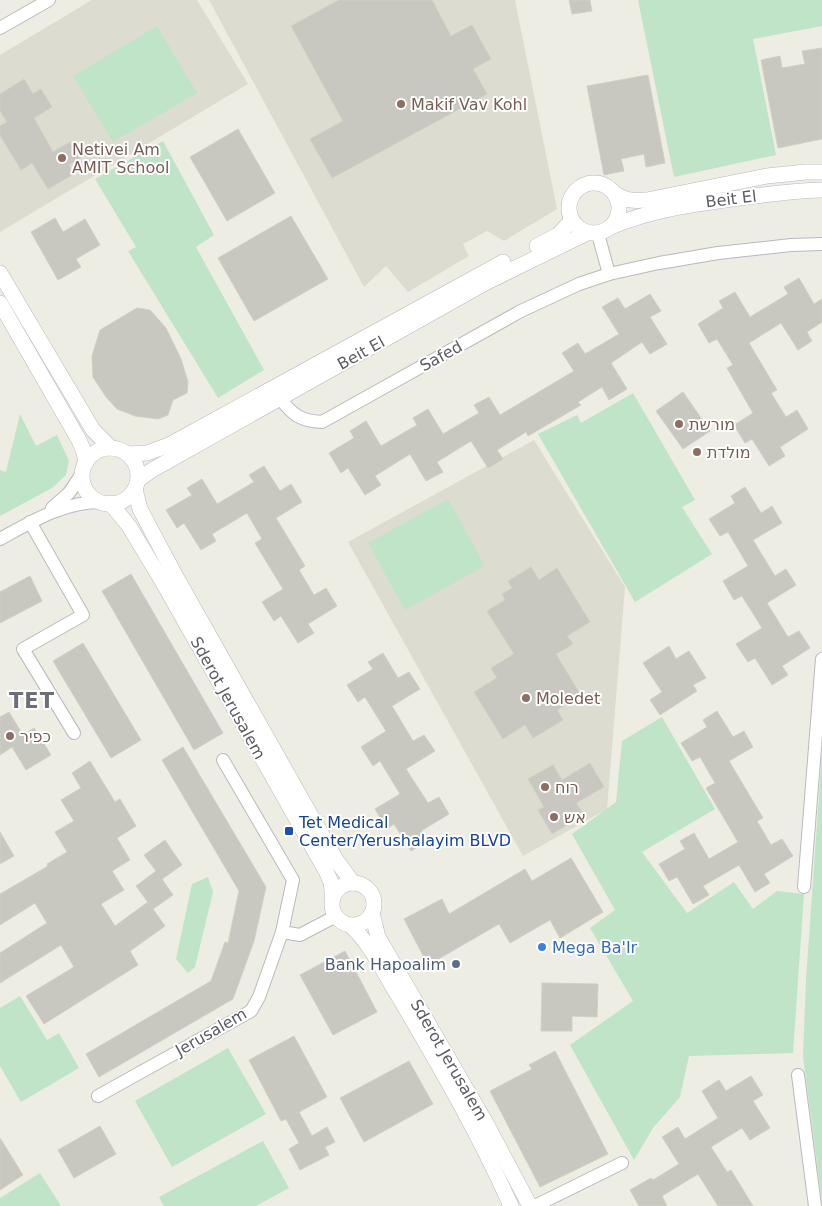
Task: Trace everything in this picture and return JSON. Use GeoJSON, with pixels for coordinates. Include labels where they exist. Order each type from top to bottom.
{"type":"FeatureCollection","features":[{"type":"Feature","properties":{"kind":"street"},"geometry":{"type":"LineString","coordinates":[[0,28],[49,0]]}},
{"type":"Feature","properties":{"kind":"street","name":"Beit El"},"geometry":{"type":"LineString","coordinates":[[614,193],[632,202],[767,176],[822,172]]}},
{"type":"Feature","properties":{"kind":"street"},"geometry":{"type":"LineString","coordinates":[[594,183],[608,187],[614,193],[618,200],[620,212],[613,226],[606,231],[593,233],[576,227],[568,209],[576,191],[582,186],[594,183]]}},
{"type":"Feature","properties":{"kind":"street","name":"Beit El"},"geometry":{"type":"LineString","coordinates":[[613,226],[643,214],[668,208],[736,198],[822,190]]}},
{"type":"Feature","properties":{"kind":"street","name":"Beit El"},"geometry":{"type":"LineString","coordinates":[[128,454],[148,453],[169,445],[479,274],[546,242],[558,235],[572,220]]}},
{"type":"Feature","properties":{"kind":"street"},"geometry":{"type":"LineString","coordinates":[[593,233],[609,274]]}},
{"type":"Feature","properties":{"kind":"street","name":"Beit El"},"geometry":{"type":"LineString","coordinates":[[136,484],[161,465],[485,283],[593,233]]}},
{"type":"Feature","properties":{"kind":"street","name":"Safed"},"geometry":{"type":"LineString","coordinates":[[280,398],[287,408],[298,417],[309,421],[322,422],[521,310],[579,284],[609,274],[718,253],[791,245],[822,244]]}},
{"type":"Feature","properties":{"kind":"street"},"geometry":{"type":"LineString","coordinates":[[0,273],[93,430],[111,448]]}},
{"type":"Feature","properties":{"kind":"street"},"geometry":{"type":"LineString","coordinates":[[0,304],[80,440],[84,452],[83,481],[87,490],[93,497],[106,502]]}},
{"type":"Feature","properties":{"kind":"street"},"geometry":{"type":"LineString","coordinates":[[0,539],[44,514],[68,505],[125,500],[136,484],[136,466],[128,454],[123,451],[111,448],[96,452],[68,493],[44,514]]}},
{"type":"Feature","properties":{"kind":"street","name":"Sderot Jerusalem"},"geometry":{"type":"LineString","coordinates":[[136,484],[140,509],[175,575],[336,860],[353,883]]}},
{"type":"Feature","properties":{"kind":"street","name":"Sderot Jerusalem"},"geometry":{"type":"LineString","coordinates":[[106,502],[129,526],[161,579],[326,871],[331,882],[333,898]]}},
{"type":"Feature","properties":{"kind":"street"},"geometry":{"type":"LineString","coordinates":[[30,522],[83,615],[24,649],[74,733]]}},
{"type":"Feature","properties":{"kind":"street"},"geometry":{"type":"LineString","coordinates":[[804,887],[822,659]]}},
{"type":"Feature","properties":{"kind":"street","name":"Jerusalem"},"geometry":{"type":"LineString","coordinates":[[98,1096],[250,1011],[259,997],[282,932],[293,880],[223,760]]}},
{"type":"Feature","properties":{"kind":"street"},"geometry":{"type":"LineString","coordinates":[[353,883],[364,886],[372,894],[374,907],[372,913],[363,922],[350,925],[336,916],[333,910],[333,898],[340,888],[353,883]]}},
{"type":"Feature","properties":{"kind":"street","name":"Sderot Jerusalem"},"geometry":{"type":"LineString","coordinates":[[372,913],[378,937],[486,1123],[530,1206]]}},
{"type":"Feature","properties":{"kind":"street"},"geometry":{"type":"LineString","coordinates":[[282,932],[300,935],[336,916]]}},
{"type":"Feature","properties":{"kind":"street","name":"Sderot Jerusalem"},"geometry":{"type":"LineString","coordinates":[[350,925],[365,941],[416,1027],[489,1158],[512,1206]]}},
{"type":"Feature","properties":{"kind":"street"},"geometry":{"type":"LineString","coordinates":[[798,1075],[815,1206]]}},
{"type":"Feature","properties":{"kind":"street"},"geometry":{"type":"LineString","coordinates":[[535,1206],[622,1163]]}},
{"type":"Feature","properties":{"kind":"shaded area","name":"Netivei Am AMIT School"},"geometry":{"type":"Polygon","coordinates":[[[92,0],[197,0],[248,84],[0,232],[0,55],[92,0]]]}},
{"type":"Feature","properties":{"kind":"shaded area","name":"Makif Vav Kohl"},"geometry":{"type":"Polygon","coordinates":[[[209,0],[515,0],[557,209],[504,241],[487,231],[463,244],[469,256],[408,292],[386,266],[364,287],[209,0]]]}},
{"type":"Feature","properties":{"kind":"shaded area","name":"Moledet"},"geometry":{"type":"Polygon","coordinates":[[[534,440],[625,587],[607,809],[523,856],[348,542],[534,440]]]}},
{"type":"Feature","properties":{"kind":"green space"},"geometry":{"type":"Polygon","coordinates":[[[638,0],[822,0],[822,26],[753,39],[776,155],[674,177],[638,0]]]}},
{"type":"Feature","properties":{"kind":"green space"},"geometry":{"type":"Polygon","coordinates":[[[157,26],[197,93],[113,142],[73,76],[157,26]]]}},
{"type":"Feature","properties":{"kind":"green space"},"geometry":{"type":"Polygon","coordinates":[[[163,141],[214,235],[196,247],[264,370],[218,398],[128,251],[136,247],[95,179],[163,141]]]}},
{"type":"Feature","properties":{"kind":"green space"},"geometry":{"type":"Polygon","coordinates":[[[633,393],[695,500],[682,507],[712,554],[635,602],[538,434],[577,415],[581,423],[633,393]]]}},
{"type":"Feature","properties":{"kind":"green space"},"geometry":{"type":"Polygon","coordinates":[[[20,414],[36,446],[57,435],[69,461],[66,475],[52,488],[0,516],[0,470],[6,472],[20,414]]]}},
{"type":"Feature","properties":{"kind":"green space"},"geometry":{"type":"Polygon","coordinates":[[[448,499],[485,566],[405,610],[368,543],[448,499]]]}},
{"type":"Feature","properties":{"kind":"green space"},"geometry":{"type":"Polygon","coordinates":[[[662,717],[715,809],[642,852],[687,913],[734,882],[753,909],[777,891],[804,894],[793,1053],[689,1056],[680,1097],[653,1128],[634,1160],[570,1045],[633,1001],[590,928],[615,910],[572,834],[616,802],[622,741],[662,717]]]}},
{"type":"Feature","properties":{"kind":"green space"},"geometry":{"type":"Polygon","coordinates":[[[822,753],[822,1202],[803,1056],[806,980],[822,753]]]}},
{"type":"Feature","properties":{"kind":"green space"},"geometry":{"type":"Polygon","coordinates":[[[208,877],[213,892],[195,967],[188,973],[176,959],[192,884],[208,877]]]}},
{"type":"Feature","properties":{"kind":"green space"},"geometry":{"type":"Polygon","coordinates":[[[20,996],[47,1040],[59,1033],[79,1068],[21,1102],[0,1066],[0,1008],[20,996]]]}},
{"type":"Feature","properties":{"kind":"green space"},"geometry":{"type":"Polygon","coordinates":[[[228,1048],[266,1114],[172,1167],[135,1101],[228,1048]]]}},
{"type":"Feature","properties":{"kind":"green space"},"geometry":{"type":"Polygon","coordinates":[[[263,1141],[289,1188],[256,1206],[164,1206],[159,1197],[263,1141]]]}},
{"type":"Feature","properties":{"kind":"green space"},"geometry":{"type":"Polygon","coordinates":[[[40,1173],[61,1206],[0,1206],[0,1198],[40,1173]]]}},
{"type":"Feature","properties":{"kind":"building"},"geometry":{"type":"Polygon","coordinates":[[[339,0],[432,0],[451,36],[472,25],[491,59],[473,69],[487,94],[332,178],[310,139],[343,121],[291,26],[339,0]]]}},
{"type":"Feature","properties":{"kind":"building"},"geometry":{"type":"Polygon","coordinates":[[[569,0],[590,0],[592,11],[572,14],[569,0]]]}},
{"type":"Feature","properties":{"kind":"building"},"geometry":{"type":"Polygon","coordinates":[[[822,48],[822,139],[778,148],[761,60],[780,56],[782,68],[805,64],[802,51],[822,48]]]}},
{"type":"Feature","properties":{"kind":"building"},"geometry":{"type":"Polygon","coordinates":[[[648,75],[665,163],[646,167],[644,154],[621,159],[624,171],[604,175],[587,86],[648,75]]]}},
{"type":"Feature","properties":{"kind":"building"},"geometry":{"type":"Polygon","coordinates":[[[24,79],[33,94],[41,89],[52,107],[34,118],[53,152],[70,142],[80,158],[69,165],[74,174],[48,189],[32,163],[21,170],[0,135],[0,126],[7,122],[0,111],[0,94],[24,79]]]}},
{"type":"Feature","properties":{"kind":"building"},"geometry":{"type":"Polygon","coordinates":[[[238,129],[275,193],[227,221],[190,157],[238,129]]]}},
{"type":"Feature","properties":{"kind":"building"},"geometry":{"type":"Polygon","coordinates":[[[291,216],[328,279],[254,321],[218,258],[291,216]]]}},
{"type":"Feature","properties":{"kind":"building"},"geometry":{"type":"Polygon","coordinates":[[[55,218],[63,232],[85,219],[100,245],[76,259],[81,267],[58,280],[31,232],[55,218]]]}},
{"type":"Feature","properties":{"kind":"building"},"geometry":{"type":"Polygon","coordinates":[[[799,278],[814,304],[822,299],[822,322],[807,332],[812,341],[798,350],[781,323],[749,343],[777,390],[771,393],[786,417],[797,410],[808,429],[780,447],[785,456],[769,466],[752,439],[745,443],[734,425],[753,413],[727,368],[733,365],[717,339],[709,343],[698,324],[723,308],[719,301],[735,292],[750,317],[788,294],[784,287],[799,278]]]}},
{"type":"Feature","properties":{"kind":"building"},"geometry":{"type":"Polygon","coordinates":[[[650,294],[661,311],[650,317],[667,344],[650,354],[642,342],[611,363],[627,389],[609,400],[602,387],[578,402],[581,405],[528,436],[526,432],[497,450],[503,459],[488,468],[471,441],[437,462],[443,472],[426,481],[410,454],[375,476],[381,485],[365,495],[348,468],[341,473],[329,453],[354,438],[350,431],[366,421],[381,446],[417,425],[413,418],[428,409],[443,434],[479,413],[474,405],[489,397],[500,415],[574,371],[562,353],[578,343],[585,354],[619,334],[602,307],[618,298],[625,309],[650,294]]]}},
{"type":"Feature","properties":{"kind":"building"},"geometry":{"type":"Polygon","coordinates":[[[137,308],[150,310],[166,328],[181,359],[188,382],[187,393],[173,400],[168,415],[158,419],[135,416],[117,409],[106,397],[93,377],[92,356],[100,330],[137,308]]]}},
{"type":"Feature","properties":{"kind":"building"},"geometry":{"type":"Polygon","coordinates":[[[683,392],[710,431],[683,449],[656,411],[683,392]]]}},
{"type":"Feature","properties":{"kind":"building"},"geometry":{"type":"Polygon","coordinates":[[[264,466],[280,491],[291,484],[302,502],[276,518],[305,566],[299,570],[314,595],[326,588],[337,606],[308,624],[314,633],[298,643],[281,616],[274,621],[262,602],[283,589],[255,543],[262,539],[247,513],[212,534],[216,541],[201,550],[184,523],[177,528],[166,510],[192,495],[187,488],[202,479],[217,504],[254,482],[249,475],[264,466]]]}},
{"type":"Feature","properties":{"kind":"building"},"geometry":{"type":"Polygon","coordinates":[[[745,487],[761,513],[772,506],[782,523],[753,540],[775,576],[786,569],[796,585],[767,603],[788,637],[799,631],[810,648],[782,666],[788,675],[772,685],[755,658],[748,662],[736,644],[762,628],[742,596],[734,600],[723,581],[748,566],[728,532],[720,536],[709,519],[735,503],[731,496],[745,487]]]}},
{"type":"Feature","properties":{"kind":"building"},"geometry":{"type":"Polygon","coordinates":[[[531,567],[539,580],[557,568],[590,622],[567,636],[573,644],[556,654],[581,696],[557,710],[563,720],[533,738],[525,725],[503,739],[474,692],[497,678],[491,668],[514,654],[487,611],[505,600],[502,594],[512,588],[508,581],[531,567]]]}},
{"type":"Feature","properties":{"kind":"building"},"geometry":{"type":"Polygon","coordinates":[[[131,574],[223,733],[194,750],[102,591],[131,574]]]}},
{"type":"Feature","properties":{"kind":"building"},"geometry":{"type":"Polygon","coordinates":[[[30,576],[42,601],[0,623],[0,592],[30,576]]]}},
{"type":"Feature","properties":{"kind":"building"},"geometry":{"type":"Polygon","coordinates":[[[83,643],[141,740],[111,758],[53,661],[83,643]]]}},
{"type":"Feature","properties":{"kind":"building"},"geometry":{"type":"Polygon","coordinates":[[[669,646],[676,659],[689,651],[706,678],[693,685],[697,691],[660,715],[650,700],[662,692],[643,663],[669,646]]]}},
{"type":"Feature","properties":{"kind":"building"},"geometry":{"type":"Polygon","coordinates":[[[383,653],[398,678],[409,672],[420,689],[392,706],[413,741],[424,735],[435,751],[406,769],[428,803],[439,797],[449,814],[421,831],[427,841],[411,851],[394,824],[387,829],[375,809],[400,794],[380,761],[373,766],[361,747],[386,731],[365,697],[358,702],[347,685],[373,669],[368,662],[383,653]]]}},
{"type":"Feature","properties":{"kind":"building"},"geometry":{"type":"Polygon","coordinates":[[[717,711],[733,737],[744,731],[753,747],[729,761],[763,818],[757,821],[771,845],[782,839],[793,856],[764,874],[770,883],[755,892],[739,865],[703,886],[709,895],[693,904],[677,877],[669,881],[659,864],[685,849],[680,841],[694,833],[709,859],[738,842],[706,788],[715,783],[700,757],[692,761],[681,743],[707,727],[703,720],[717,711]]]}},
{"type":"Feature","properties":{"kind":"building"},"geometry":{"type":"Polygon","coordinates":[[[9,712],[23,735],[34,728],[51,755],[26,770],[12,747],[0,755],[0,717],[9,712]]]}},
{"type":"Feature","properties":{"kind":"building"},"geometry":{"type":"Polygon","coordinates":[[[183,747],[266,887],[254,941],[233,999],[99,1077],[86,1054],[211,981],[225,942],[228,943],[239,891],[162,760],[183,747]]]}},
{"type":"Feature","properties":{"kind":"building"},"geometry":{"type":"Polygon","coordinates":[[[90,761],[115,802],[120,799],[136,826],[117,838],[130,860],[112,871],[124,890],[101,904],[115,926],[148,902],[165,926],[130,951],[138,965],[44,1024],[26,996],[74,967],[61,945],[0,983],[0,953],[47,923],[35,903],[0,925],[0,894],[48,866],[47,864],[67,852],[55,832],[74,821],[61,800],[81,788],[72,773],[90,761]]]}},
{"type":"Feature","properties":{"kind":"building"},"geometry":{"type":"Polygon","coordinates":[[[590,763],[604,787],[576,803],[584,815],[552,834],[538,810],[544,807],[528,779],[553,765],[562,780],[590,763]]]}},
{"type":"Feature","properties":{"kind":"building"},"geometry":{"type":"Polygon","coordinates":[[[0,832],[14,856],[0,864],[0,832]]]}},
{"type":"Feature","properties":{"kind":"building"},"geometry":{"type":"Polygon","coordinates":[[[165,840],[182,865],[162,879],[173,895],[153,909],[136,886],[156,871],[144,855],[165,840]]]}},
{"type":"Feature","properties":{"kind":"building"},"geometry":{"type":"Polygon","coordinates":[[[571,858],[603,912],[560,938],[550,920],[510,943],[499,924],[428,965],[404,919],[442,899],[449,914],[525,869],[532,881],[571,858]]]}},
{"type":"Feature","properties":{"kind":"building"},"geometry":{"type":"Polygon","coordinates":[[[345,951],[377,1012],[333,1035],[300,975],[345,951]]]}},
{"type":"Feature","properties":{"kind":"building"},"geometry":{"type":"Polygon","coordinates":[[[542,983],[598,984],[597,1017],[572,1016],[572,1031],[541,1031],[542,983]]]}},
{"type":"Feature","properties":{"kind":"building"},"geometry":{"type":"Polygon","coordinates":[[[294,1036],[327,1097],[299,1112],[312,1136],[327,1127],[335,1142],[325,1147],[329,1155],[300,1170],[289,1149],[299,1143],[286,1119],[281,1121],[249,1060],[294,1036]]]}},
{"type":"Feature","properties":{"kind":"building"},"geometry":{"type":"Polygon","coordinates":[[[555,1051],[608,1154],[540,1187],[490,1091],[532,1069],[529,1065],[555,1051]]]}},
{"type":"Feature","properties":{"kind":"building"},"geometry":{"type":"Polygon","coordinates":[[[409,1061],[433,1104],[364,1142],[340,1098],[409,1061]]]}},
{"type":"Feature","properties":{"kind":"building"},"geometry":{"type":"Polygon","coordinates":[[[751,1076],[763,1095],[753,1101],[770,1128],[750,1140],[742,1128],[711,1147],[727,1172],[731,1170],[753,1206],[718,1206],[698,1174],[662,1196],[667,1206],[639,1206],[630,1190],[651,1178],[653,1180],[679,1164],[662,1137],[678,1127],[685,1139],[718,1118],[702,1091],[719,1080],[726,1091],[751,1076]]]}},
{"type":"Feature","properties":{"kind":"building"},"geometry":{"type":"Polygon","coordinates":[[[100,1126],[116,1154],[74,1178],[58,1150],[100,1126]]]}},
{"type":"Feature","properties":{"kind":"building"},"geometry":{"type":"Polygon","coordinates":[[[0,1138],[23,1175],[0,1190],[0,1138]]]}},
{"type":"Feature","properties":{"kind":"place","name":"Makif Vav Kohl"},"geometry":{"type":"Point","coordinates":[401,104]}},
{"type":"Feature","properties":{"kind":"place","name":"Netivei Am AMIT School"},"geometry":{"type":"Point","coordinates":[62,158]}},
{"type":"Feature","properties":{"kind":"place","name":"מורשת"},"geometry":{"type":"Point","coordinates":[679,424]}},
{"type":"Feature","properties":{"kind":"place","name":"מולדת"},"geometry":{"type":"Point","coordinates":[697,452]}},
{"type":"Feature","properties":{"kind":"place","name":"Moledet"},"geometry":{"type":"Point","coordinates":[526,698]}},
{"type":"Feature","properties":{"kind":"place","name":"כפיר"},"geometry":{"type":"Point","coordinates":[10,736]}},
{"type":"Feature","properties":{"kind":"place","name":"רוח"},"geometry":{"type":"Point","coordinates":[545,787]}},
{"type":"Feature","properties":{"kind":"place","name":"אש"},"geometry":{"type":"Point","coordinates":[554,817]}},
{"type":"Feature","properties":{"kind":"place","name":"Tet Medical Center/Yerushalayim BLVD"},"geometry":{"type":"Point","coordinates":[289,831]}},
{"type":"Feature","properties":{"kind":"place","name":"Mega Ba'Ir"},"geometry":{"type":"Point","coordinates":[542,947]}},
{"type":"Feature","properties":{"kind":"place","name":"Bank Hapoalim"},"geometry":{"type":"Point","coordinates":[456,964]}},
{"type":"Feature","properties":{"kind":"district","name":"TET"},"geometry":{"type":"Point","coordinates":[32,701]}}]}
